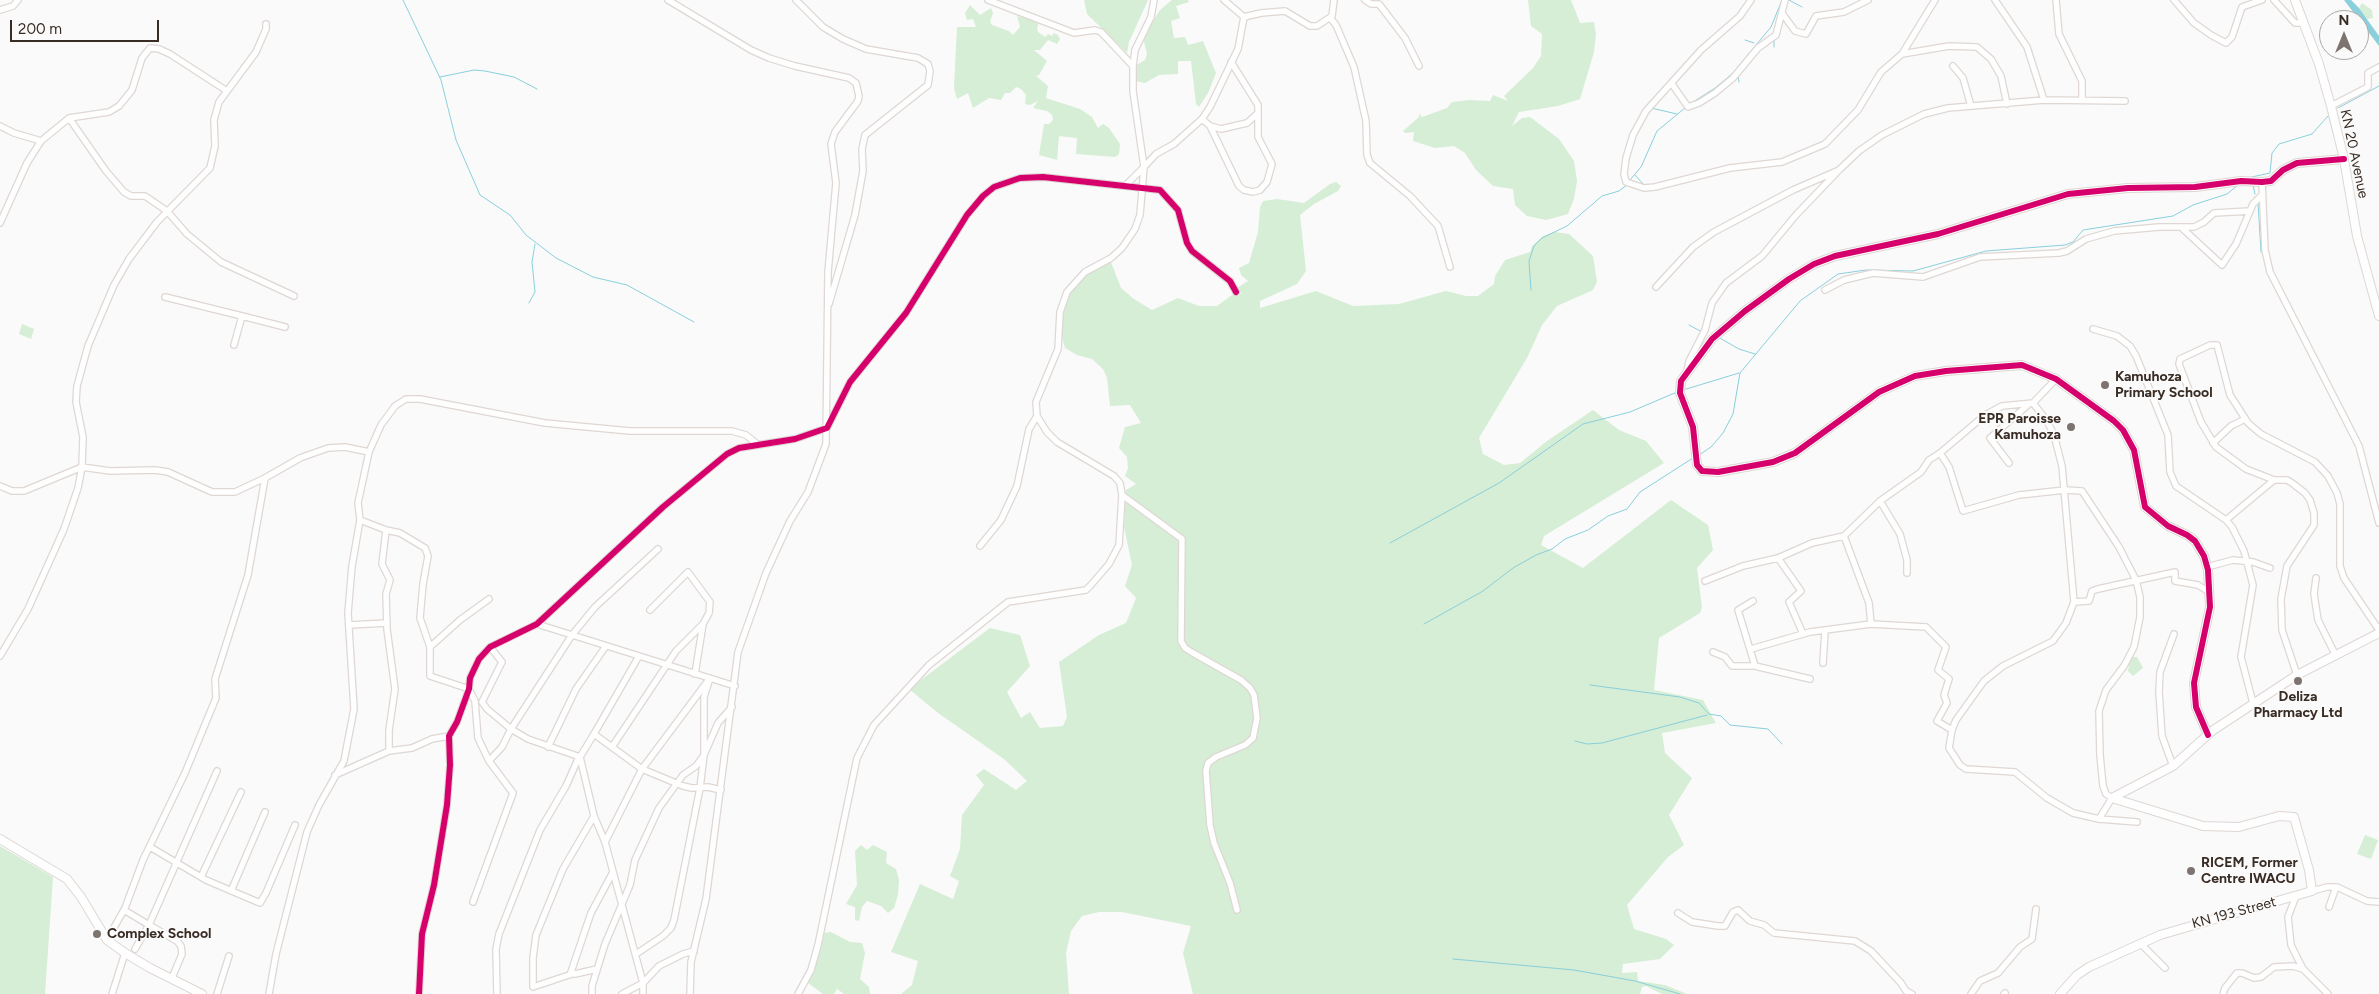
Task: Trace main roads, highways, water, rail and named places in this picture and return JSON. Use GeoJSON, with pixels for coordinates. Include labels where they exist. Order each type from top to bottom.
{"type":"FeatureCollection","features":[{"type":"Feature","properties":{"kind":"water"},"geometry":{"type":"Polygon","coordinates":[[[2344,0],[2351,0],[2360,10],[2352,10],[2344,0]]]}},
{"type":"Feature","properties":{"kind":"water"},"geometry":{"type":"Polygon","coordinates":[[[2369,22],[2379,36],[2379,46],[2369,33],[2369,22]]]}},
{"type":"Feature","properties":{"kind":"waterway"},"geometry":{"type":"LineString","coordinates":[[403,0],[441,80],[456,140],[480,195],[510,215],[526,235],[556,258],[593,277],[627,285],[694,322]]}},
{"type":"Feature","properties":{"kind":"waterway"},"geometry":{"type":"LineString","coordinates":[[1690,104],[1715,88],[1732,74],[1771,27],[1782,0]]}},
{"type":"Feature","properties":{"kind":"waterway"},"geometry":{"type":"LineString","coordinates":[[1789,0],[1802,7]]}},
{"type":"Feature","properties":{"kind":"waterway"},"geometry":{"type":"LineString","coordinates":[[1745,40],[1754,43]]}},
{"type":"Feature","properties":{"kind":"waterway"},"geometry":{"type":"LineString","coordinates":[[1774,40],[1774,47]]}},
{"type":"Feature","properties":{"kind":"waterway"},"geometry":{"type":"LineString","coordinates":[[440,77],[474,70],[485,71],[514,77],[537,89]]}},
{"type":"Feature","properties":{"kind":"waterway"},"geometry":{"type":"LineString","coordinates":[[1738,76],[1739,82]]}},
{"type":"Feature","properties":{"kind":"waterway"},"geometry":{"type":"LineString","coordinates":[[2338,108],[2379,86]]}},
{"type":"Feature","properties":{"kind":"waterway"},"geometry":{"type":"LineString","coordinates":[[1651,108],[1677,114]]}},
{"type":"Feature","properties":{"kind":"waterway"},"geometry":{"type":"LineString","coordinates":[[1630,180],[1641,167],[1657,131],[1685,108]]}},
{"type":"Feature","properties":{"kind":"waterway"},"geometry":{"type":"LineString","coordinates":[[2247,178],[2270,173],[2272,153],[2279,144],[2312,134],[2328,116]]}},
{"type":"Feature","properties":{"kind":"waterway"},"geometry":{"type":"LineString","coordinates":[[2329,117],[2336,142]]}},
{"type":"Feature","properties":{"kind":"waterway"},"geometry":{"type":"LineString","coordinates":[[1635,175],[1644,185]]}},
{"type":"Feature","properties":{"kind":"waterway"},"geometry":{"type":"LineString","coordinates":[[1531,290],[1529,261],[1534,246],[1542,238],[1567,226],[1602,196],[1619,191],[1628,184]]}},
{"type":"Feature","properties":{"kind":"waterway"},"geometry":{"type":"LineString","coordinates":[[1699,455],[1711,447],[1723,433],[1733,414],[1740,373],[1800,301],[1838,274],[1866,270],[1913,271],[1986,251],[2065,245],[2073,242],[2083,230],[2173,216],[2193,205],[2227,194],[2238,185]]}},
{"type":"Feature","properties":{"kind":"waterway"},"geometry":{"type":"LineString","coordinates":[[2253,185],[2255,194]]}},
{"type":"Feature","properties":{"kind":"waterway"},"geometry":{"type":"LineString","coordinates":[[2258,203],[2261,252]]}},
{"type":"Feature","properties":{"kind":"waterway"},"geometry":{"type":"LineString","coordinates":[[529,303],[535,292],[532,262],[535,244]]}},
{"type":"Feature","properties":{"kind":"waterway"},"geometry":{"type":"LineString","coordinates":[[1689,325],[1702,332]]}},
{"type":"Feature","properties":{"kind":"waterway"},"geometry":{"type":"LineString","coordinates":[[1718,337],[1739,349],[1755,354]]}},
{"type":"Feature","properties":{"kind":"waterway"},"geometry":{"type":"LineString","coordinates":[[1683,390],[1739,373]]}},
{"type":"Feature","properties":{"kind":"waterway"},"geometry":{"type":"LineString","coordinates":[[1390,543],[1499,483],[1583,424],[1630,412],[1677,392]]}},
{"type":"Feature","properties":{"kind":"waterway"},"geometry":{"type":"LineString","coordinates":[[1424,624],[1483,591],[1513,568],[1536,555],[1552,549],[1565,539],[1588,530],[1608,516],[1627,509],[1640,492],[1693,458]]}},
{"type":"Feature","properties":{"kind":"waterway"},"geometry":{"type":"LineString","coordinates":[[1590,685],[1680,697],[1699,703],[1709,714],[1721,716],[1730,725],[1768,729],[1782,744]]}},
{"type":"Feature","properties":{"kind":"waterway"},"geometry":{"type":"LineString","coordinates":[[1575,741],[1587,744],[1602,743],[1707,715]]}},
{"type":"Feature","properties":{"kind":"waterway"},"geometry":{"type":"LineString","coordinates":[[1453,959],[1574,970],[1635,981],[1680,994]]}},
{"type":"Feature","properties":{"kind":"place","name":"Kamuhoza Primary School"},"geometry":{"type":"Point","coordinates":[2105,385]}},
{"type":"Feature","properties":{"kind":"place","name":"EPR Paroisse Kamuhoza"},"geometry":{"type":"Point","coordinates":[2071,427]}},
{"type":"Feature","properties":{"kind":"place","name":"Deliza Pharmacy Ltd"},"geometry":{"type":"Point","coordinates":[2298,681]}},
{"type":"Feature","properties":{"kind":"place","name":"RICEM, Former Centre IWACU"},"geometry":{"type":"Point","coordinates":[2191,871]}},
{"type":"Feature","properties":{"kind":"place","name":"Complex School"},"geometry":{"type":"Point","coordinates":[97,934]}}]}
